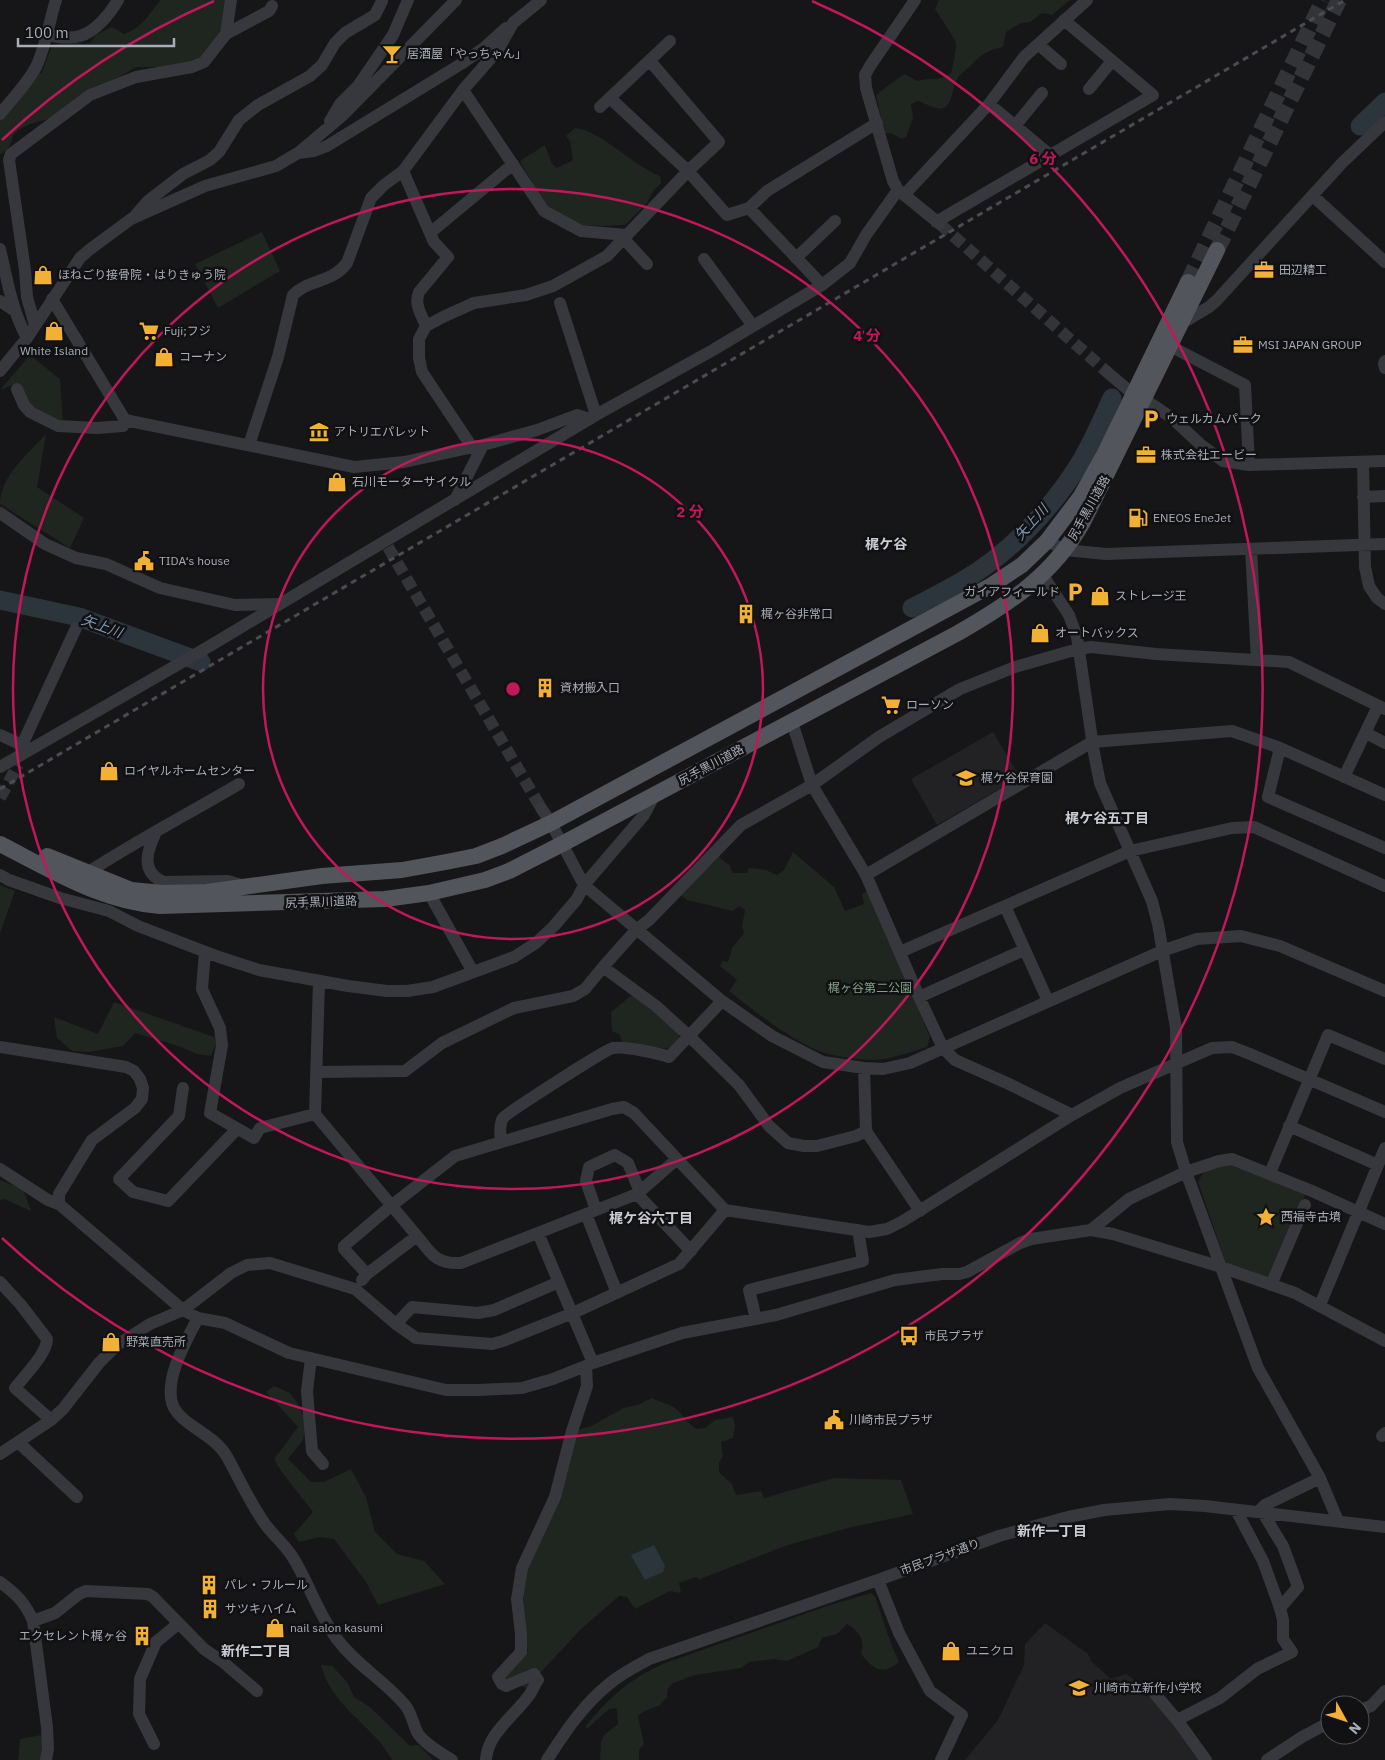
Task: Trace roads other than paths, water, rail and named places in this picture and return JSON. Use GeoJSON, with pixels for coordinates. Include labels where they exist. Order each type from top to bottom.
{"type":"FeatureCollection","features":[{"type":"Feature","properties":{"kind":"main road","name":"尻手黒川道路"},"geometry":{"type":"LineString","coordinates":[[0,833],[48,857],[132,890],[150,892],[207,892],[322,876],[402,870],[476,856],[551,823],[992,585],[1022,565],[1047,541],[1081,496],[1170,346],[1217,250]]}},
{"type":"Feature","properties":{"kind":"main road","name":"尻手黒川道路"},"geometry":{"type":"LineString","coordinates":[[0,844],[104,894],[135,903],[160,906],[385,899],[429,893],[485,880],[509,871],[654,796],[999,610],[1027,589],[1065,550],[1077,534],[1093,506],[1188,282]]}},
{"type":"Feature","properties":{"kind":"street"},"geometry":{"type":"LineString","coordinates":[[0,114],[23,87],[36,67],[56,0]]}},
{"type":"Feature","properties":{"kind":"street"},"geometry":{"type":"LineString","coordinates":[[47,35],[66,38],[80,36],[92,30],[118,0]]}},
{"type":"Feature","properties":{"kind":"street"},"geometry":{"type":"LineString","coordinates":[[226,34],[231,0]]}},
{"type":"Feature","properties":{"kind":"street"},"geometry":{"type":"LineString","coordinates":[[0,372],[27,338],[80,258],[131,219],[148,200],[183,174],[210,160],[219,152],[239,120],[258,105],[310,76],[322,65],[335,43],[345,32],[375,15],[382,0]]}},
{"type":"Feature","properties":{"kind":"street"},"geometry":{"type":"LineString","coordinates":[[325,130],[340,104],[358,86],[393,35],[408,0]]}},
{"type":"Feature","properties":{"kind":"street"},"geometry":{"type":"LineString","coordinates":[[131,219],[204,186],[276,166],[298,154],[342,116],[456,0]]}},
{"type":"Feature","properties":{"kind":"street"},"geometry":{"type":"LineString","coordinates":[[298,154],[327,146],[484,48],[499,33],[541,0]]}},
{"type":"Feature","properties":{"kind":"street"},"geometry":{"type":"LineString","coordinates":[[915,0],[870,66],[865,75],[866,88],[893,181],[901,193],[938,223],[1049,154],[1153,95],[1064,20]]}},
{"type":"Feature","properties":{"kind":"street"},"geometry":{"type":"LineString","coordinates":[[0,767],[24,748],[180,662],[278,604],[386,544],[593,417],[822,285],[850,263],[866,235],[901,193],[989,104],[1024,57],[1087,0]]}},
{"type":"Feature","properties":{"kind":"street"},"geometry":{"type":"LineString","coordinates":[[35,325],[27,297],[9,160],[11,154],[90,95],[136,78],[192,67],[204,62],[226,34],[269,11],[269,2]]}},
{"type":"Feature","properties":{"kind":"street"},"geometry":{"type":"LineString","coordinates":[[249,445],[278,357],[293,294],[298,289],[333,276],[342,270],[347,263],[372,198],[384,185],[403,171],[463,90],[498,50],[513,23]]}},
{"type":"Feature","properties":{"kind":"street"},"geometry":{"type":"LineString","coordinates":[[600,107],[650,62],[670,41]]}},
{"type":"Feature","properties":{"kind":"street"},"geometry":{"type":"LineString","coordinates":[[1039,45],[1061,64]]}},
{"type":"Feature","properties":{"kind":"street"},"geometry":{"type":"LineString","coordinates":[[1089,89],[1112,61]]}},
{"type":"Feature","properties":{"kind":"street"},"geometry":{"type":"LineString","coordinates":[[478,446],[422,372],[419,358],[420,340],[426,326],[474,303],[526,295],[553,286],[607,256],[624,236],[719,142],[650,62]]}},
{"type":"Feature","properties":{"kind":"street"},"geometry":{"type":"LineString","coordinates":[[463,90],[544,211],[581,231],[624,236],[648,264]]}},
{"type":"Feature","properties":{"kind":"street"},"geometry":{"type":"LineString","coordinates":[[1015,126],[1042,93]]}},
{"type":"Feature","properties":{"kind":"street"},"geometry":{"type":"LineString","coordinates":[[610,98],[688,171],[727,215],[749,208],[767,191],[877,123]]}},
{"type":"Feature","properties":{"kind":"street"},"geometry":{"type":"LineString","coordinates":[[989,104],[1049,154]]}},
{"type":"Feature","properties":{"kind":"street"},"geometry":{"type":"LineString","coordinates":[[1182,323],[1217,300],[1342,163],[1385,122]]}},
{"type":"Feature","properties":{"kind":"street"},"geometry":{"type":"LineString","coordinates":[[430,232],[513,164]]}},
{"type":"Feature","properties":{"kind":"street"},"geometry":{"type":"LineString","coordinates":[[403,171],[434,242],[448,257],[419,292],[417,298],[426,326]]}},
{"type":"Feature","properties":{"kind":"street"},"geometry":{"type":"LineString","coordinates":[[1313,196],[1385,262]]}},
{"type":"Feature","properties":{"kind":"street"},"geometry":{"type":"LineString","coordinates":[[749,208],[822,285]]}},
{"type":"Feature","properties":{"kind":"street"},"geometry":{"type":"LineString","coordinates":[[796,258],[835,221]]}},
{"type":"Feature","properties":{"kind":"street"},"geometry":{"type":"LineString","coordinates":[[0,249],[15,311],[20,326],[27,338]]}},
{"type":"Feature","properties":{"kind":"street"},"geometry":{"type":"LineString","coordinates":[[704,259],[753,326]]}},
{"type":"Feature","properties":{"kind":"street"},"geometry":{"type":"LineString","coordinates":[[52,300],[125,420],[354,467],[404,462],[478,446],[537,430],[577,415],[593,417]]}},
{"type":"Feature","properties":{"kind":"street"},"geometry":{"type":"LineString","coordinates":[[0,301],[15,311]]}},
{"type":"Feature","properties":{"kind":"street"},"geometry":{"type":"LineString","coordinates":[[560,303],[593,417]]}},
{"type":"Feature","properties":{"kind":"street"},"geometry":{"type":"LineString","coordinates":[[1170,346],[1245,385],[1249,465]]}},
{"type":"Feature","properties":{"kind":"street"},"geometry":{"type":"LineString","coordinates":[[1385,361],[1385,368]]}},
{"type":"Feature","properties":{"kind":"street"},"geometry":{"type":"LineString","coordinates":[[1107,372],[1172,418],[1200,444],[1223,461],[1249,465],[1385,461]]}},
{"type":"Feature","properties":{"kind":"street"},"geometry":{"type":"LineString","coordinates":[[18,390],[24,405],[30,412],[58,426],[90,428],[123,426]]}},
{"type":"Feature","properties":{"kind":"street"},"geometry":{"type":"LineString","coordinates":[[455,500],[478,446]]}},
{"type":"Feature","properties":{"kind":"street"},"geometry":{"type":"LineString","coordinates":[[1363,462],[1366,568],[1369,586],[1377,598],[1385,604]]}},
{"type":"Feature","properties":{"kind":"street"},"geometry":{"type":"LineString","coordinates":[[1363,497],[1385,496]]}},
{"type":"Feature","properties":{"kind":"street"},"geometry":{"type":"LineString","coordinates":[[0,513],[45,544],[76,558],[106,564],[160,588],[235,605],[278,604]]}},
{"type":"Feature","properties":{"kind":"street"},"geometry":{"type":"LineString","coordinates":[[1047,541],[1065,550],[1106,554],[1385,544]]}},
{"type":"Feature","properties":{"kind":"street"},"geometry":{"type":"LineString","coordinates":[[1252,548],[1257,660]]}},
{"type":"Feature","properties":{"kind":"street"},"geometry":{"type":"LineString","coordinates":[[1042,574],[1069,615],[1077,637],[1092,742],[1100,783],[1152,901],[1158,924],[1176,1028],[1177,1142],[1186,1172],[1258,1368],[1320,1478],[1338,1522]]}},
{"type":"Feature","properties":{"kind":"street"},"geometry":{"type":"LineString","coordinates":[[18,765],[76,628]]}},
{"type":"Feature","properties":{"kind":"street"},"geometry":{"type":"LineString","coordinates":[[317,1072],[405,1071],[442,1043],[514,1008],[573,996],[585,989],[636,930],[649,920],[741,825],[812,785],[879,737],[960,689],[1015,667],[1078,648],[1091,647],[1156,654],[1289,662],[1382,707],[1366,733],[1344,777]]}},
{"type":"Feature","properties":{"kind":"street"},"geometry":{"type":"LineString","coordinates":[[792,722],[812,785],[866,875],[943,1048],[955,1060],[1072,1115]]}},
{"type":"Feature","properties":{"kind":"street"},"geometry":{"type":"LineString","coordinates":[[866,875],[1092,742],[1232,731],[1280,748],[1385,795]]}},
{"type":"Feature","properties":{"kind":"street"},"geometry":{"type":"LineString","coordinates":[[1366,733],[1385,743]]}},
{"type":"Feature","properties":{"kind":"street"},"geometry":{"type":"LineString","coordinates":[[0,734],[24,748]]}},
{"type":"Feature","properties":{"kind":"street"},"geometry":{"type":"LineString","coordinates":[[1280,748],[1268,797],[1385,848]]}},
{"type":"Feature","properties":{"kind":"street"},"geometry":{"type":"LineString","coordinates":[[87,873],[123,849],[238,784]]}},
{"type":"Feature","properties":{"kind":"street"},"geometry":{"type":"LineString","coordinates":[[0,875],[60,898],[109,911],[131,924],[259,970],[387,991],[407,991],[433,987],[514,957],[536,943],[554,926],[577,899],[584,885],[644,815],[654,796]]}},
{"type":"Feature","properties":{"kind":"street"},"geometry":{"type":"LineString","coordinates":[[541,808],[584,885],[722,1001],[772,1036],[822,1062],[864,1068],[883,1068],[910,1063],[1048,1000],[1162,951],[1197,939],[1241,936],[1280,946],[1385,991]]}},
{"type":"Feature","properties":{"kind":"street"},"geometry":{"type":"LineString","coordinates":[[900,952],[1130,851],[1232,828],[1254,827],[1385,886]]}},
{"type":"Feature","properties":{"kind":"street"},"geometry":{"type":"LineString","coordinates":[[156,832],[148,850],[147,863],[155,878],[163,882],[228,881],[244,886]]}},
{"type":"Feature","properties":{"kind":"street"},"geometry":{"type":"LineString","coordinates":[[429,893],[473,972]]}},
{"type":"Feature","properties":{"kind":"street"},"geometry":{"type":"LineString","coordinates":[[131,924],[135,903]]}},
{"type":"Feature","properties":{"kind":"street"},"geometry":{"type":"LineString","coordinates":[[1005,906],[1048,1000]]}},
{"type":"Feature","properties":{"kind":"street"},"geometry":{"type":"LineString","coordinates":[[919,997],[1024,950]]}},
{"type":"Feature","properties":{"kind":"street"},"geometry":{"type":"LineString","coordinates":[[205,952],[202,989],[220,1028],[222,1045],[210,1113],[254,1138],[260,1128],[315,1114]]}},
{"type":"Feature","properties":{"kind":"street"},"geometry":{"type":"LineString","coordinates":[[603,967],[656,1006],[689,1036],[739,1085],[769,1126],[788,1143],[817,1146],[856,1136],[866,1131]]}},
{"type":"Feature","properties":{"kind":"street"},"geometry":{"type":"LineString","coordinates":[[319,981],[315,1114],[433,1256],[442,1262],[461,1263],[638,1193],[677,1159]]}},
{"type":"Feature","properties":{"kind":"street"},"geometry":{"type":"LineString","coordinates":[[501,1141],[500,1130],[503,1118],[594,1056],[612,1048],[652,1052],[669,1057],[722,1001]]}},
{"type":"Feature","properties":{"kind":"street"},"geometry":{"type":"LineString","coordinates":[[1270,1173],[1328,1035],[1385,1059]]}},
{"type":"Feature","properties":{"kind":"street"},"geometry":{"type":"LineString","coordinates":[[0,1047],[126,1067],[134,1071],[140,1079],[143,1088],[142,1099],[135,1108],[89,1144],[59,1194],[59,1204]]}},
{"type":"Feature","properties":{"kind":"street"},"geometry":{"type":"LineString","coordinates":[[367,1274],[344,1249],[344,1246],[455,1156],[501,1141],[624,1107],[634,1113],[725,1210],[869,1232],[887,1229],[920,1211],[1072,1115],[1120,1088],[1212,1048],[1232,1047],[1385,1112]]}},
{"type":"Feature","properties":{"kind":"street"},"geometry":{"type":"LineString","coordinates":[[864,1068],[866,1131],[920,1211]]}},
{"type":"Feature","properties":{"kind":"street"},"geometry":{"type":"LineString","coordinates":[[183,1088],[179,1116],[119,1179],[133,1192],[168,1202],[237,1129]]}},
{"type":"Feature","properties":{"kind":"street"},"geometry":{"type":"LineString","coordinates":[[1289,1126],[1378,1165]]}},
{"type":"Feature","properties":{"kind":"street"},"geometry":{"type":"LineString","coordinates":[[1320,1305],[1385,1148]]}},
{"type":"Feature","properties":{"kind":"street"},"geometry":{"type":"LineString","coordinates":[[618,1293],[591,1212],[586,1181],[589,1167],[615,1155],[628,1164],[638,1193],[691,1251]]}},
{"type":"Feature","properties":{"kind":"street"},"geometry":{"type":"LineString","coordinates":[[1091,1230],[1129,1199],[1186,1172],[1219,1160],[1232,1159],[1270,1173],[1385,1224]]}},
{"type":"Feature","properties":{"kind":"street"},"geometry":{"type":"LineString","coordinates":[[0,1169],[48,1200],[59,1204],[183,1310],[198,1318],[225,1323],[289,1353],[446,1390],[522,1388],[553,1379],[590,1364],[682,1333],[776,1315],[896,1280],[967,1272],[1031,1239],[1091,1230],[1113,1234],[1221,1267],[1295,1293],[1385,1341]]}},
{"type":"Feature","properties":{"kind":"street"},"geometry":{"type":"LineString","coordinates":[[1271,1285],[1305,1205]]}},
{"type":"Feature","properties":{"kind":"street"},"geometry":{"type":"LineString","coordinates":[[0,1454],[51,1420],[63,1409],[99,1363],[117,1345],[150,1324],[183,1310],[231,1273],[247,1265],[270,1263],[355,1289],[396,1324],[416,1338],[492,1344],[573,1313],[679,1264],[725,1210]]}},
{"type":"Feature","properties":{"kind":"street"},"geometry":{"type":"LineString","coordinates":[[756,1319],[749,1290],[863,1261],[858,1230]]}},
{"type":"Feature","properties":{"kind":"street"},"geometry":{"type":"LineString","coordinates":[[486,1760],[486,1754],[491,1742],[530,1694],[538,1680],[534,1674],[506,1686],[502,1684],[498,1677],[521,1652],[517,1599],[522,1568],[554,1497],[572,1431],[587,1386],[590,1364],[573,1313],[538,1233]]}},
{"type":"Feature","properties":{"kind":"street"},"geometry":{"type":"LineString","coordinates":[[355,1289],[367,1274],[416,1236]]}},
{"type":"Feature","properties":{"kind":"street"},"geometry":{"type":"LineString","coordinates":[[0,1282],[21,1305],[47,1339],[47,1344],[42,1353],[15,1388],[51,1420]]}},
{"type":"Feature","properties":{"kind":"street"},"geometry":{"type":"LineString","coordinates":[[396,1324],[412,1307],[478,1313],[494,1310],[559,1282]]}},
{"type":"Feature","properties":{"kind":"street"},"geometry":{"type":"LineString","coordinates":[[198,1318],[178,1360],[171,1384],[172,1402],[176,1412],[184,1420],[206,1434],[224,1452],[252,1504],[292,1557],[336,1638],[351,1656],[407,1707],[422,1739],[452,1760]]}},
{"type":"Feature","properties":{"kind":"street"},"geometry":{"type":"LineString","coordinates":[[311,1358],[307,1392],[312,1451],[323,1464]]}},
{"type":"Feature","properties":{"kind":"street"},"geometry":{"type":"LineString","coordinates":[[18,1442],[77,1496]]}},
{"type":"Feature","properties":{"kind":"street"},"geometry":{"type":"LineString","coordinates":[[1280,1608],[1298,1588],[1283,1546],[1261,1513],[1265,1505],[1320,1478]]}},
{"type":"Feature","properties":{"kind":"street","name":"市民プラザ通り"},"geometry":{"type":"LineString","coordinates":[[548,1760],[578,1714],[608,1684],[648,1659],[878,1580],[999,1536],[1068,1517],[1104,1510],[1170,1504],[1385,1527]]}},
{"type":"Feature","properties":{"kind":"street"},"geometry":{"type":"LineString","coordinates":[[1177,1720],[1220,1698],[1257,1669],[1292,1652],[1283,1639],[1280,1608],[1263,1561],[1236,1510]]}},
{"type":"Feature","properties":{"kind":"street"},"geometry":{"type":"LineString","coordinates":[[878,1580],[899,1633],[930,1691],[962,1715],[941,1760]]}},
{"type":"Feature","properties":{"kind":"street"},"geometry":{"type":"LineString","coordinates":[[0,1582],[18,1596],[28,1609],[33,1621],[47,1726],[48,1749],[46,1760]]}},
{"type":"Feature","properties":{"kind":"street"},"geometry":{"type":"LineString","coordinates":[[33,1621],[55,1613],[79,1594],[86,1591],[148,1594],[204,1649],[223,1662],[257,1691]]}},
{"type":"Feature","properties":{"kind":"street"},"geometry":{"type":"LineString","coordinates":[[154,1744],[139,1714],[140,1679],[156,1642],[178,1624]]}},
{"type":"Feature","properties":{"kind":"street"},"geometry":{"type":"LineString","coordinates":[[1370,1706],[1385,1691]]}},
{"type":"Feature","properties":{"kind":"street"},"geometry":{"type":"LineString","coordinates":[[1155,1694],[1177,1720],[1206,1760]]}},
{"type":"Feature","properties":{"kind":"street"},"geometry":{"type":"LineString","coordinates":[[1267,1760],[1320,1727]]}},
{"type":"Feature","properties":{"kind":"waterway","name":"矢上川"},"geometry":{"type":"LineString","coordinates":[[1360,126],[1385,102]]}},
{"type":"Feature","properties":{"kind":"waterway","name":"矢上川"},"geometry":{"type":"LineString","coordinates":[[912,608],[977,572],[1011,546],[1042,515],[1080,463],[1112,398]]}},
{"type":"Feature","properties":{"kind":"waterway","name":"矢上川"},"geometry":{"type":"LineString","coordinates":[[0,600],[79,617],[201,662]]}},
{"type":"Feature","properties":{"kind":"tunnel"},"geometry":{"type":"LineString","coordinates":[[1188,282],[1323,0]]}},
{"type":"Feature","properties":{"kind":"tunnel"},"geometry":{"type":"LineString","coordinates":[[1217,250],[1339,0]]}},
{"type":"Feature","properties":{"kind":"tunnel"},"geometry":{"type":"LineString","coordinates":[[940,224],[1107,372]]}},
{"type":"Feature","properties":{"kind":"tunnel"},"geometry":{"type":"LineString","coordinates":[[388,547],[541,808]]}},
{"type":"Feature","properties":{"kind":"tunnel"},"geometry":{"type":"LineString","coordinates":[[0,798],[18,765]]}},
{"type":"Feature","properties":{"kind":"railway"},"geometry":{"type":"LineString","coordinates":[[0,789],[1345,0]]}},
{"type":"Feature","properties":{"kind":"place","name":"居酒屋「やっちゃん」"},"geometry":{"type":"Point","coordinates":[392,54]}},
{"type":"Feature","properties":{"kind":"place","name":"田辺精工"},"geometry":{"type":"Point","coordinates":[1264,270]}},
{"type":"Feature","properties":{"kind":"place","name":"ほねごり接骨院・はりきゅう院"},"geometry":{"type":"Point","coordinates":[43,275]}},
{"type":"Feature","properties":{"kind":"place","name":"White Island"},"geometry":{"type":"Point","coordinates":[54,331]}},
{"type":"Feature","properties":{"kind":"place","name":"Fuji;フジ"},"geometry":{"type":"Point","coordinates":[149,331]}},
{"type":"Feature","properties":{"kind":"place","name":"MSI JAPAN GROUP"},"geometry":{"type":"Point","coordinates":[1243,345]}},
{"type":"Feature","properties":{"kind":"place","name":"コーナン"},"geometry":{"type":"Point","coordinates":[164,357]}},
{"type":"Feature","properties":{"kind":"place","name":"ウェルカムパーク"},"geometry":{"type":"Point","coordinates":[1151,419]}},
{"type":"Feature","properties":{"kind":"place","name":"アトリエパレット"},"geometry":{"type":"Point","coordinates":[319,432]}},
{"type":"Feature","properties":{"kind":"place","name":"株式会社エービー"},"geometry":{"type":"Point","coordinates":[1146,455]}},
{"type":"Feature","properties":{"kind":"place","name":"石川モーターサイクル"},"geometry":{"type":"Point","coordinates":[337,482]}},
{"type":"Feature","properties":{"kind":"place","name":"ENEOS EneJet"},"geometry":{"type":"Point","coordinates":[1138,518]}},
{"type":"Feature","properties":{"kind":"place","name":"TIDA‘s house"},"geometry":{"type":"Point","coordinates":[144,561]}},
{"type":"Feature","properties":{"kind":"place","name":"ガイアフィールド"},"geometry":{"type":"Point","coordinates":[1075,592]}},
{"type":"Feature","properties":{"kind":"place","name":"ストレージ王"},"geometry":{"type":"Point","coordinates":[1100,596]}},
{"type":"Feature","properties":{"kind":"place","name":"梶ヶ谷非常口"},"geometry":{"type":"Point","coordinates":[746,614]}},
{"type":"Feature","properties":{"kind":"place","name":"オートバックス"},"geometry":{"type":"Point","coordinates":[1040,633]}},
{"type":"Feature","properties":{"kind":"place","name":"資材搬入口"},"geometry":{"type":"Point","coordinates":[545,688]}},
{"type":"Feature","properties":{"kind":"place","name":"ローソン"},"geometry":{"type":"Point","coordinates":[891,705]}},
{"type":"Feature","properties":{"kind":"place","name":"ロイヤルホームセンター"},"geometry":{"type":"Point","coordinates":[109,771]}},
{"type":"Feature","properties":{"kind":"place","name":"梶ケ谷保育園"},"geometry":{"type":"Point","coordinates":[966,778]}},
{"type":"Feature","properties":{"kind":"place","name":"西福寺古墳"},"geometry":{"type":"Point","coordinates":[1266,1217]}},
{"type":"Feature","properties":{"kind":"place","name":"市民プラザ"},"geometry":{"type":"Point","coordinates":[909,1336]}},
{"type":"Feature","properties":{"kind":"place","name":"野菜直売所"},"geometry":{"type":"Point","coordinates":[111,1342]}},
{"type":"Feature","properties":{"kind":"place","name":"川崎市民プラザ"},"geometry":{"type":"Point","coordinates":[834,1420]}},
{"type":"Feature","properties":{"kind":"place","name":"パレ・フルール"},"geometry":{"type":"Point","coordinates":[209,1585]}},
{"type":"Feature","properties":{"kind":"place","name":"サツキハイム"},"geometry":{"type":"Point","coordinates":[210,1609]}},
{"type":"Feature","properties":{"kind":"place","name":"nail salon kasumi"},"geometry":{"type":"Point","coordinates":[275,1628]}},
{"type":"Feature","properties":{"kind":"place","name":"エクセレント梶ヶ谷"},"geometry":{"type":"Point","coordinates":[142,1636]}},
{"type":"Feature","properties":{"kind":"place","name":"ユニクロ"},"geometry":{"type":"Point","coordinates":[951,1651]}},
{"type":"Feature","properties":{"kind":"place","name":"川崎市立新作小学校"},"geometry":{"type":"Point","coordinates":[1079,1688]}},
{"type":"Feature","properties":{"kind":"district","name":"梶ケ谷"},"geometry":{"type":"Point","coordinates":[886,544]}},
{"type":"Feature","properties":{"kind":"district","name":"梶ケ谷五丁目"},"geometry":{"type":"Point","coordinates":[1107,818]}},
{"type":"Feature","properties":{"kind":"district","name":"梶ケ谷六丁目"},"geometry":{"type":"Point","coordinates":[651,1218]}},
{"type":"Feature","properties":{"kind":"district","name":"新作一丁目"},"geometry":{"type":"Point","coordinates":[1052,1531]}},
{"type":"Feature","properties":{"kind":"district","name":"新作二丁目"},"geometry":{"type":"Point","coordinates":[256,1651]}},
{"type":"Feature","properties":{"kind":"park label","name":"梶ヶ谷第二公園"},"geometry":{"type":"Point","coordinates":[870,988]}}]}
